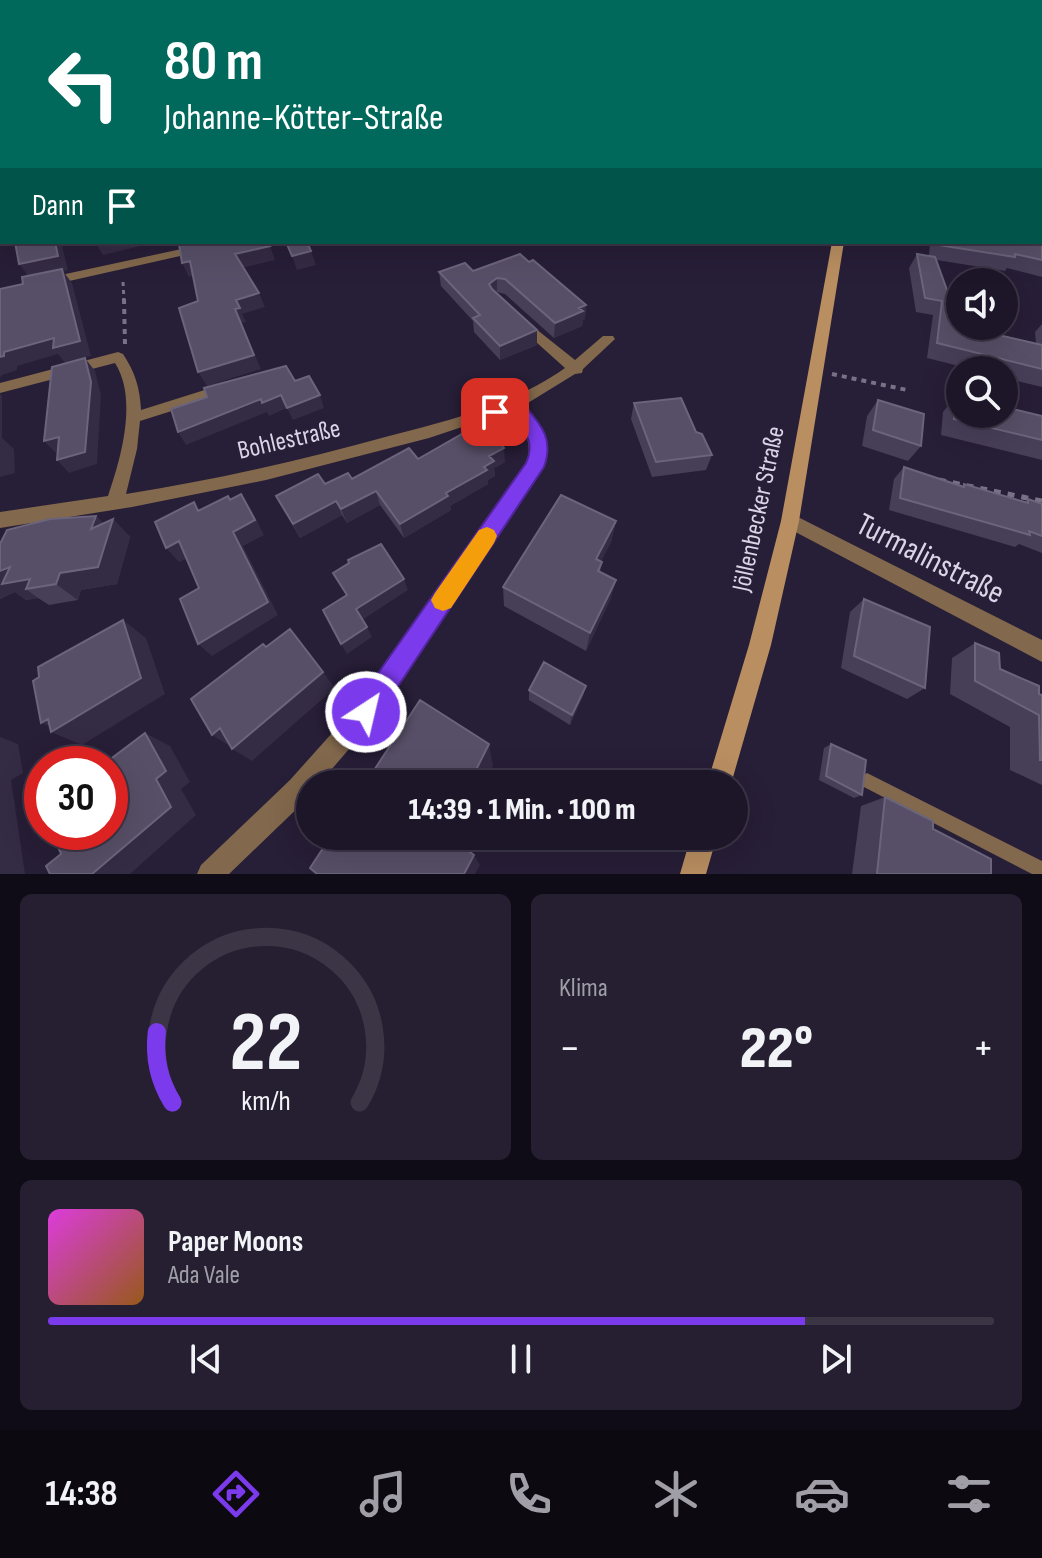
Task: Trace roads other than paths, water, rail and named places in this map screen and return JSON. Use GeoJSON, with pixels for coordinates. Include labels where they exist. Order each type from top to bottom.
{"type":"FeatureCollection","features":[{"type":"Feature","properties":{"kind":"main road","name":"Jöllenbecker Straße"},"geometry":{"type":"LineString","coordinates":[[723,770],[760,645],[790,521],[838,244]]}},
{"type":"Feature","properties":{"kind":"main road"},"geometry":{"type":"LineString","coordinates":[[693,874],[700,850]]}},
{"type":"Feature","properties":{"kind":"street"},"geometry":{"type":"LineString","coordinates":[[28,286],[220,244]]}},
{"type":"Feature","properties":{"kind":"street"},"geometry":{"type":"LineString","coordinates":[[510,309],[577,370]]}},
{"type":"Feature","properties":{"kind":"street","name":"Bohlestraße"},"geometry":{"type":"LineString","coordinates":[[0,520],[114,503],[286,469],[514,405],[577,370],[608,339]]}},
{"type":"Feature","properties":{"kind":"street"},"geometry":{"type":"LineString","coordinates":[[0,388],[118,357],[128,367],[133,418],[127,469],[114,503]]}},
{"type":"Feature","properties":{"kind":"street"},"geometry":{"type":"LineString","coordinates":[[133,418],[245,382]]}},
{"type":"Feature","properties":{"kind":"street"},"geometry":{"type":"LineString","coordinates":[[210,874],[299,789],[366,712],[534,467],[541,451],[539,436],[514,405]]}},
{"type":"Feature","properties":{"kind":"street","name":"Turmalinstraße"},"geometry":{"type":"LineString","coordinates":[[790,521],[1042,651]]}},
{"type":"Feature","properties":{"kind":"lane"},"geometry":{"type":"LineString","coordinates":[[867,781],[1042,870]]}}]}
